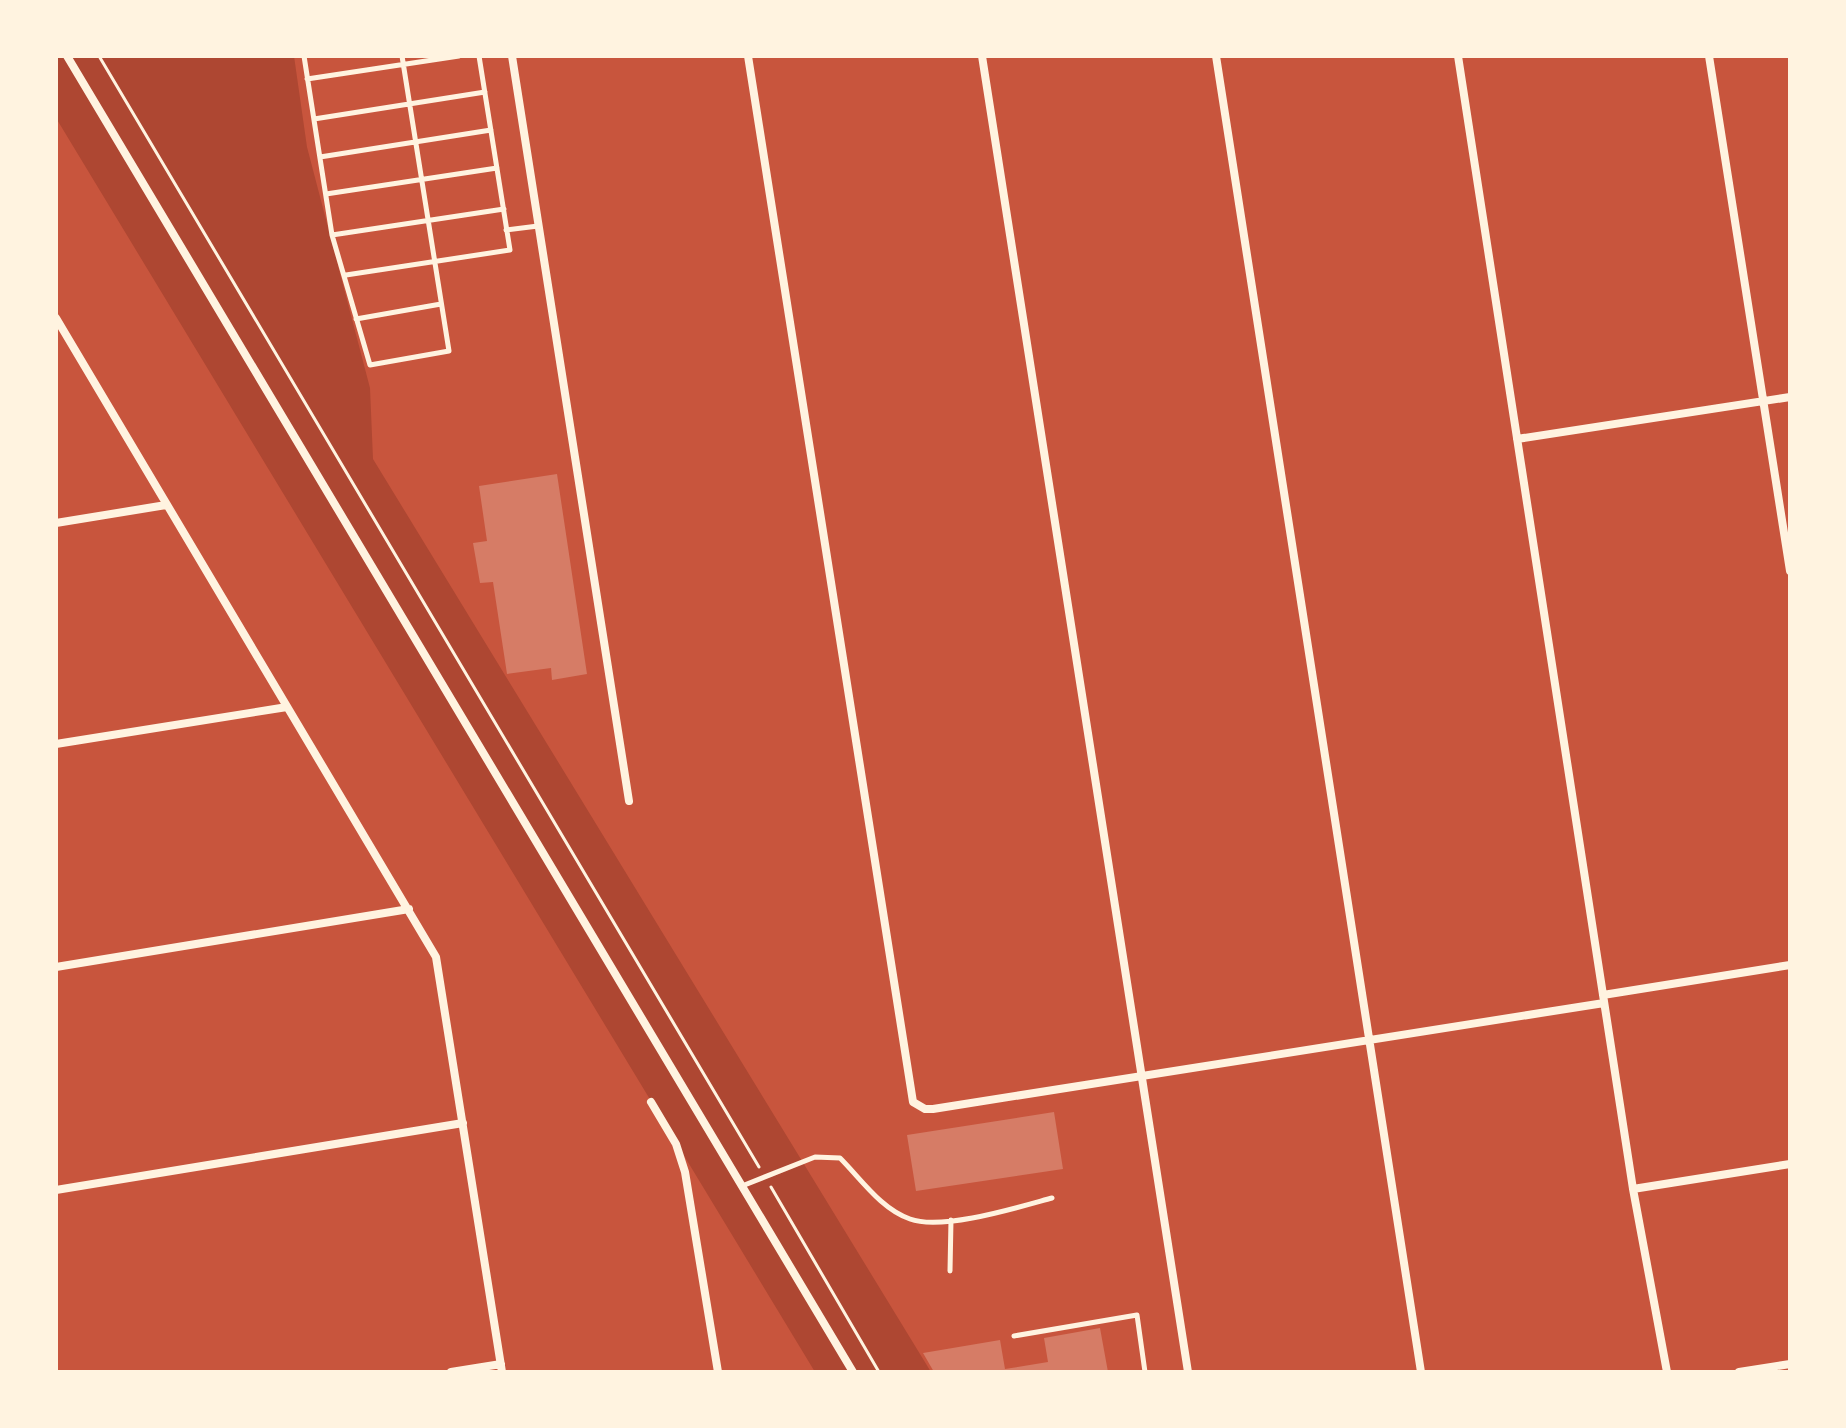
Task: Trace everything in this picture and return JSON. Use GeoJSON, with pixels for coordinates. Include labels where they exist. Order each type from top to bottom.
{"type":"FeatureCollection","features":[{"type":"Feature","properties":{"kind":"street"},"geometry":{"type":"LineString","coordinates":[[67,56],[853,1372]]}},
{"type":"Feature","properties":{"kind":"street"},"geometry":{"type":"LineString","coordinates":[[512,56],[629,801]]}},
{"type":"Feature","properties":{"kind":"street"},"geometry":{"type":"LineString","coordinates":[[748,56],[910,1096],[925,1109],[1140,1077],[1369,1040],[1790,965]]}},
{"type":"Feature","properties":{"kind":"street"},"geometry":{"type":"LineString","coordinates":[[982,56],[1186,1372]]}},
{"type":"Feature","properties":{"kind":"street"},"geometry":{"type":"LineString","coordinates":[[1216,56],[1421,1372]]}},
{"type":"Feature","properties":{"kind":"street"},"geometry":{"type":"LineString","coordinates":[[1458,56],[1633,1189],[1667,1372]]}},
{"type":"Feature","properties":{"kind":"street"},"geometry":{"type":"LineString","coordinates":[[1709,56],[1790,571]]}},
{"type":"Feature","properties":{"kind":"street"},"geometry":{"type":"LineString","coordinates":[[56,318],[409,909],[438,966],[502,1368],[451,1372]]}},
{"type":"Feature","properties":{"kind":"street"},"geometry":{"type":"LineString","coordinates":[[1517,439],[1790,397]]}},
{"type":"Feature","properties":{"kind":"street"},"geometry":{"type":"LineString","coordinates":[[56,523],[166,505]]}},
{"type":"Feature","properties":{"kind":"street"},"geometry":{"type":"LineString","coordinates":[[56,744],[287,707]]}},
{"type":"Feature","properties":{"kind":"street"},"geometry":{"type":"LineString","coordinates":[[56,967],[409,909]]}},
{"type":"Feature","properties":{"kind":"street"},"geometry":{"type":"LineString","coordinates":[[651,1102],[676,1144],[685,1172],[718,1372]]}},
{"type":"Feature","properties":{"kind":"street"},"geometry":{"type":"LineString","coordinates":[[56,1190],[463,1123]]}},
{"type":"Feature","properties":{"kind":"street"},"geometry":{"type":"LineString","coordinates":[[1633,1189],[1790,1164]]}},
{"type":"Feature","properties":{"kind":"street"},"geometry":{"type":"LineString","coordinates":[[1739,1372],[1790,1364]]}},
{"type":"Feature","properties":{"kind":"lane"},"geometry":{"type":"LineString","coordinates":[[304,56],[332,235],[370,365],[449,351],[402,56]]}},
{"type":"Feature","properties":{"kind":"lane"},"geometry":{"type":"LineString","coordinates":[[307,79],[459,56]]}},
{"type":"Feature","properties":{"kind":"lane"},"geometry":{"type":"LineString","coordinates":[[346,275],[510,250],[479,56]]}},
{"type":"Feature","properties":{"kind":"lane"},"geometry":{"type":"LineString","coordinates":[[314,119],[485,92]]}},
{"type":"Feature","properties":{"kind":"lane"},"geometry":{"type":"LineString","coordinates":[[320,157],[491,130]]}},
{"type":"Feature","properties":{"kind":"lane"},"geometry":{"type":"LineString","coordinates":[[326,194],[497,168]]}},
{"type":"Feature","properties":{"kind":"lane"},"geometry":{"type":"LineString","coordinates":[[332,235],[504,209]]}},
{"type":"Feature","properties":{"kind":"lane"},"geometry":{"type":"LineString","coordinates":[[506,230],[538,226]]}},
{"type":"Feature","properties":{"kind":"lane"},"geometry":{"type":"LineString","coordinates":[[356,319],[441,304]]}},
{"type":"Feature","properties":{"kind":"lane"},"geometry":{"type":"LineString","coordinates":[[741,1187],[763,1175],[815,1157],[840,1158],[880,1200],[912,1220],[951,1220],[1052,1198]]}},
{"type":"Feature","properties":{"kind":"lane"},"geometry":{"type":"LineString","coordinates":[[950,1271],[951,1220]]}},
{"type":"Feature","properties":{"kind":"lane"},"geometry":{"type":"LineString","coordinates":[[1014,1336],[1137,1315],[1145,1372]]}},
{"type":"Feature","properties":{"kind":"path"},"geometry":{"type":"LineString","coordinates":[[99,56],[879,1372]]}},
{"type":"Feature","properties":{"kind":"shaded area"},"geometry":{"type":"Polygon","coordinates":[[[56,56],[294,56],[307,147],[370,388],[373,459],[931,1372],[815,1372],[56,118],[56,56]]]}},
{"type":"Feature","properties":{"kind":"building"},"geometry":{"type":"Polygon","coordinates":[[[557,474],[587,674],[552,680],[551,668],[507,674],[493,582],[480,583],[473,543],[487,541],[479,486],[557,474]]]}},
{"type":"Feature","properties":{"kind":"building"},"geometry":{"type":"Polygon","coordinates":[[[1054,1112],[1063,1169],[916,1191],[907,1135],[1054,1112]]]}},
{"type":"Feature","properties":{"kind":"building"},"geometry":{"type":"Polygon","coordinates":[[[1100,1328],[1108,1372],[934,1372],[923,1353],[1000,1340],[1005,1369],[1048,1362],[1044,1338],[1100,1328]]]}}]}
